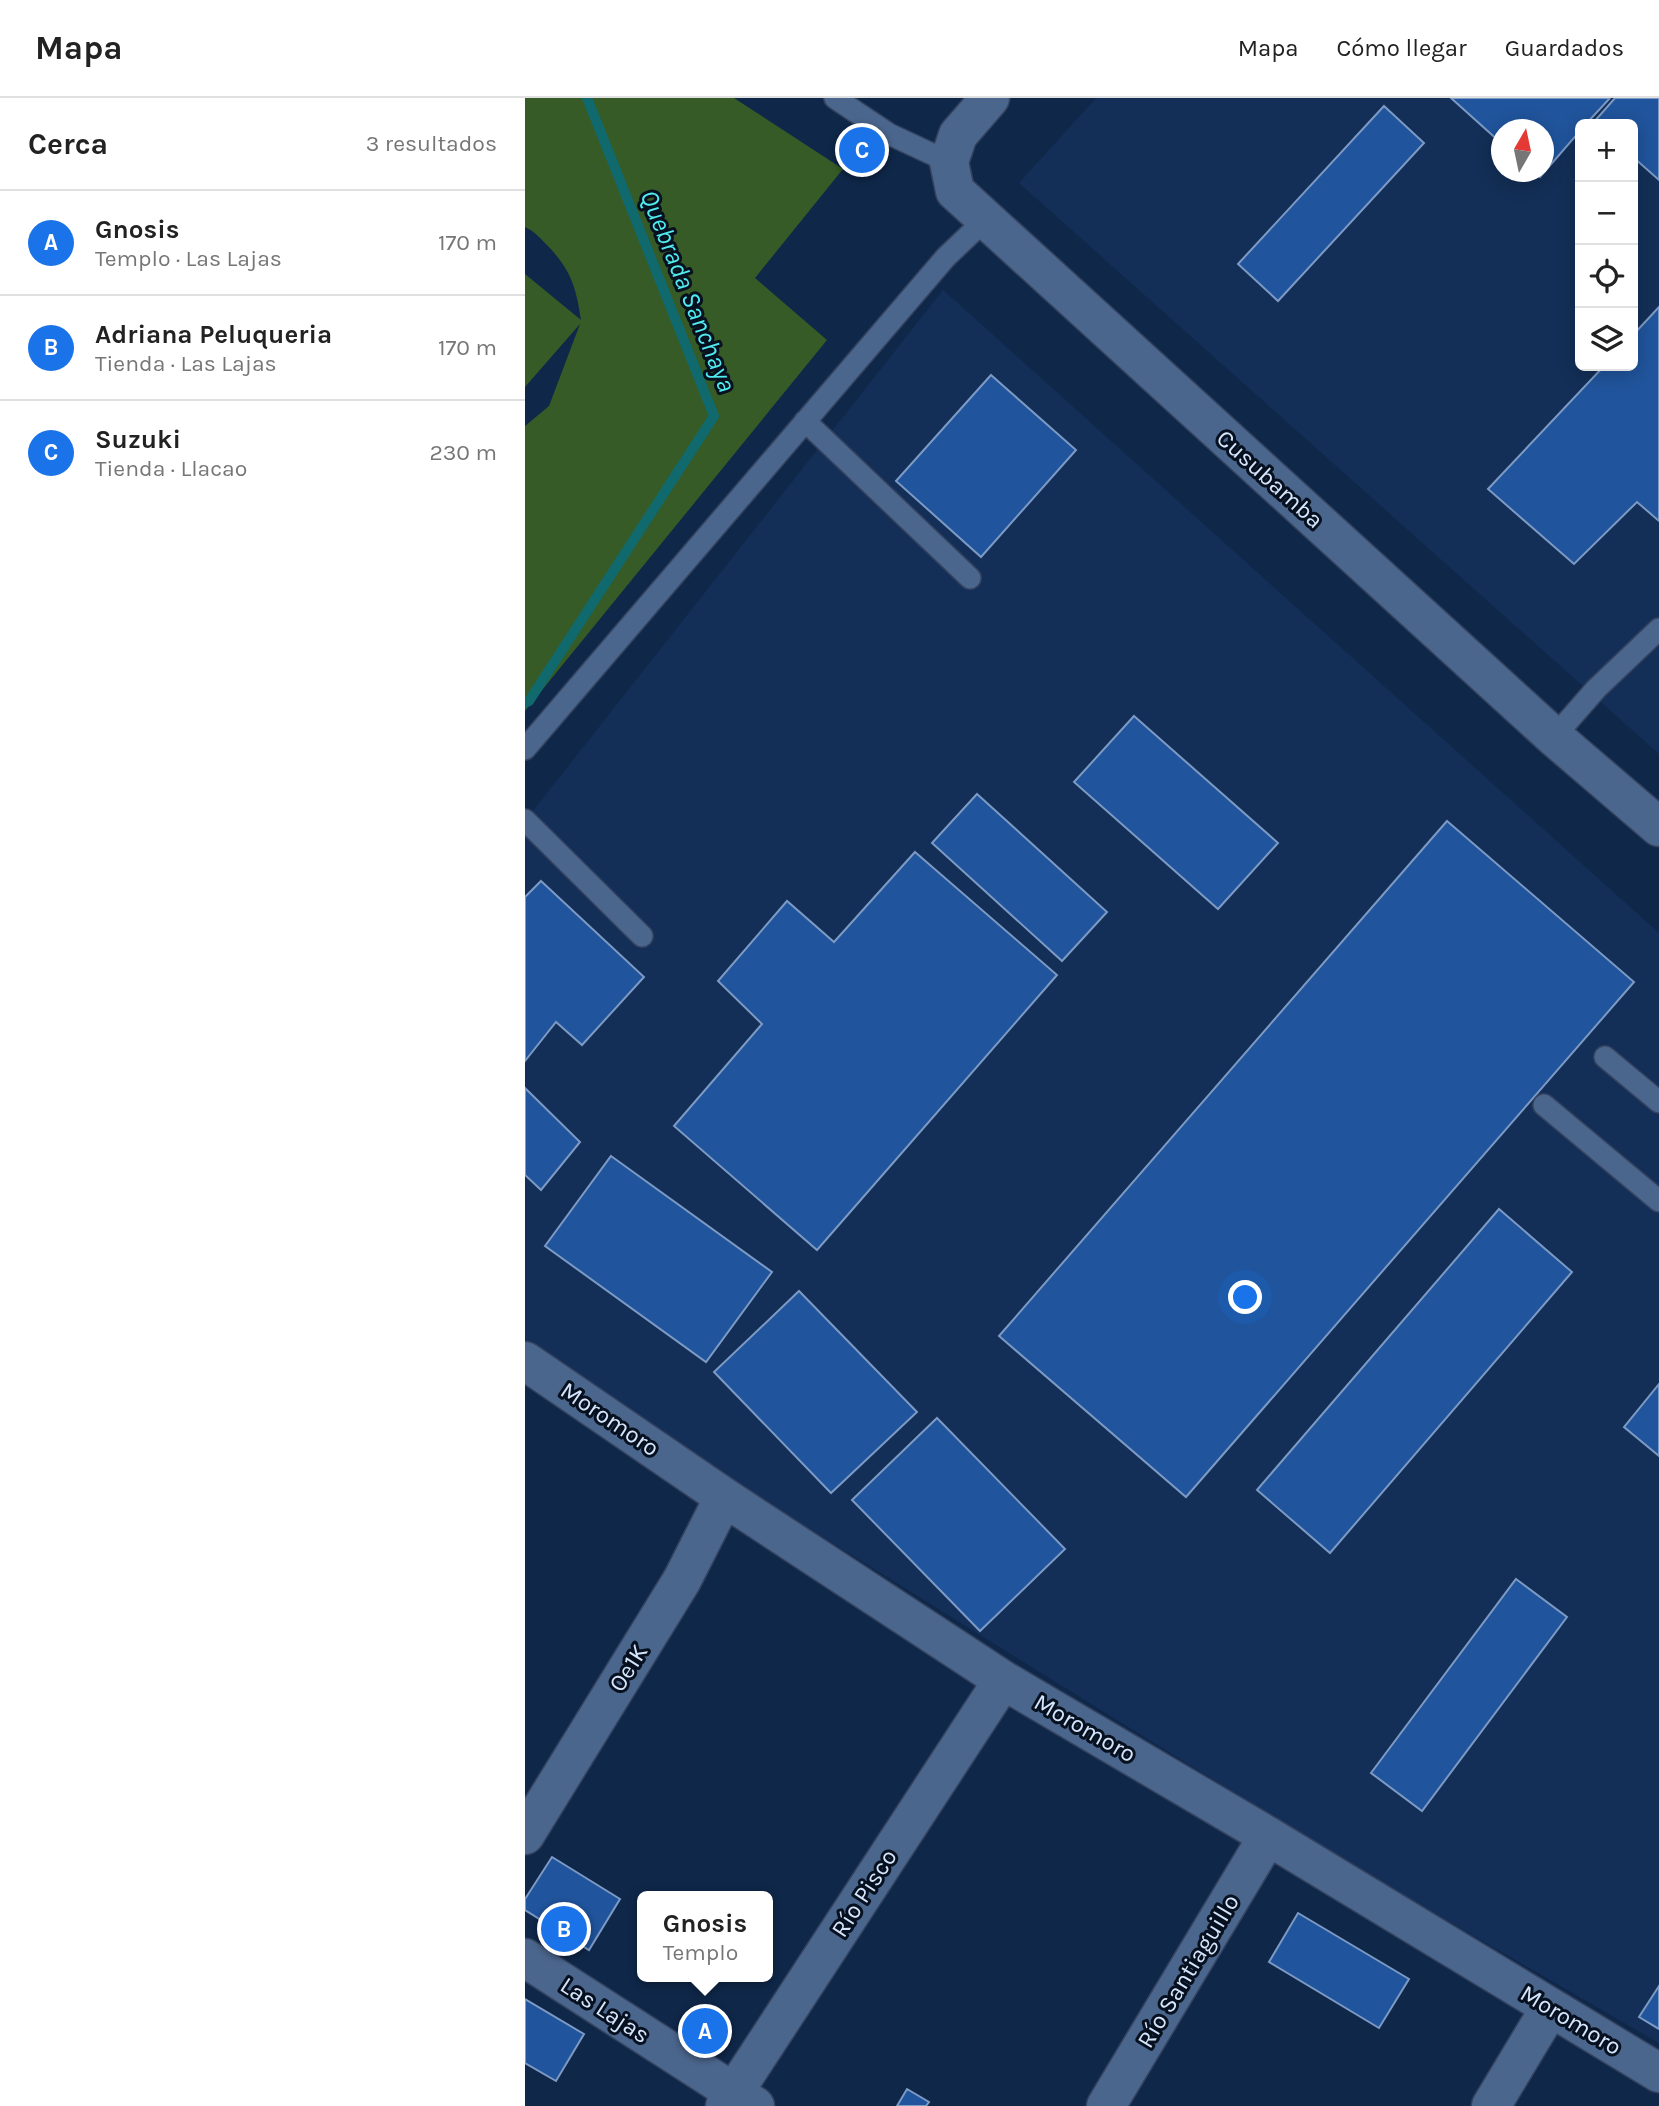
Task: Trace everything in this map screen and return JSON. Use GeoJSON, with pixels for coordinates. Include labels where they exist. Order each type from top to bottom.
{"type":"FeatureCollection","features":[{"type":"Feature","properties":{"kind":"street"},"geometry":{"type":"LineString","coordinates":[[949,162],[958,135],[990,98]]}},
{"type":"Feature","properties":{"kind":"street","name":"Cusubamba"},"geometry":{"type":"LineString","coordinates":[[949,162],[955,191],[1553,737],[1659,827]]}},
{"type":"Feature","properties":{"kind":"street","name":"Moromoro"},"geometry":{"type":"LineString","coordinates":[[525,1361],[724,1497],[1003,1680],[1268,1836],[1659,2073]]}},
{"type":"Feature","properties":{"kind":"street","name":"Oe1K"},"geometry":{"type":"LineString","coordinates":[[525,1835],[682,1580],[724,1497]]}},
{"type":"Feature","properties":{"kind":"street","name":"Río Pisco"},"geometry":{"type":"LineString","coordinates":[[738,2101],[1003,1680]]}},
{"type":"Feature","properties":{"kind":"street","name":"Río Santiaguillo"},"geometry":{"type":"LineString","coordinates":[[1106,2106],[1268,1836]]}},
{"type":"Feature","properties":{"kind":"street","name":"Las Lajas"},"geometry":{"type":"LineString","coordinates":[[525,1958],[738,2101]]}},
{"type":"Feature","properties":{"kind":"street"},"geometry":{"type":"LineString","coordinates":[[1491,2106],[1550,2008]]}},
{"type":"Feature","properties":{"kind":"lane"},"geometry":{"type":"LineString","coordinates":[[835,98],[890,134],[949,162]]}},
{"type":"Feature","properties":{"kind":"lane"},"geometry":{"type":"LineString","coordinates":[[525,749],[946,257],[986,219]]}},
{"type":"Feature","properties":{"kind":"lane"},"geometry":{"type":"LineString","coordinates":[[806,421],[969,578]]}},
{"type":"Feature","properties":{"kind":"lane"},"geometry":{"type":"LineString","coordinates":[[1553,737],[1596,689],[1659,629]]}},
{"type":"Feature","properties":{"kind":"lane"},"geometry":{"type":"LineString","coordinates":[[525,820],[642,936]]}},
{"type":"Feature","properties":{"kind":"lane"},"geometry":{"type":"LineString","coordinates":[[1605,1056],[1659,1102]]}},
{"type":"Feature","properties":{"kind":"lane"},"geometry":{"type":"LineString","coordinates":[[1543,1105],[1659,1201]]}},
{"type":"Feature","properties":{"kind":"shaded area"},"geometry":{"type":"Polygon","coordinates":[[[1096,98],[1659,98],[1659,754],[1019,183],[1096,98]]]}},
{"type":"Feature","properties":{"kind":"shaded area"},"geometry":{"type":"Polygon","coordinates":[[[943,290],[1659,933],[1659,2043],[1344,1861],[525,1352],[525,821],[943,290]]]}},
{"type":"Feature","properties":{"kind":"green space"},"geometry":{"type":"Polygon","coordinates":[[[525,98],[734,98],[843,169],[755,278],[827,340],[525,711],[525,426],[549,406],[580,324],[525,387],[525,274],[581,320],[577,298],[567,271],[547,245],[525,227],[525,98]]]}},
{"type":"Feature","properties":{"kind":"building"},"geometry":{"type":"Polygon","coordinates":[[[1451,98],[1610,98],[1591,119],[1575,119],[1575,137],[1554,161],[1554,119],[1491,119],[1491,134],[1451,98]]]}},
{"type":"Feature","properties":{"kind":"building"},"geometry":{"type":"Polygon","coordinates":[[[1615,98],[1659,98],[1659,180],[1638,161],[1638,119],[1597,119],[1615,98]]]}},
{"type":"Feature","properties":{"kind":"building"},"geometry":{"type":"Polygon","coordinates":[[[1384,106],[1424,143],[1278,301],[1238,264],[1384,106]]]}},
{"type":"Feature","properties":{"kind":"building"},"geometry":{"type":"Polygon","coordinates":[[[1659,307],[1659,521],[1637,502],[1574,564],[1488,489],[1599,371],[1638,371],[1638,330],[1659,307]]]}},
{"type":"Feature","properties":{"kind":"building"},"geometry":{"type":"Polygon","coordinates":[[[991,375],[1076,450],[981,557],[896,481],[991,375]]]}},
{"type":"Feature","properties":{"kind":"building"},"geometry":{"type":"Polygon","coordinates":[[[1134,716],[1278,843],[1218,909],[1074,782],[1134,716]]]}},
{"type":"Feature","properties":{"kind":"building"},"geometry":{"type":"Polygon","coordinates":[[[977,794],[1107,912],[1062,961],[932,843],[977,794]]]}},
{"type":"Feature","properties":{"kind":"building"},"geometry":{"type":"Polygon","coordinates":[[[1447,821],[1634,982],[1186,1497],[999,1336],[1447,821]]]}},
{"type":"Feature","properties":{"kind":"building"},"geometry":{"type":"Polygon","coordinates":[[[915,852],[1057,975],[817,1250],[674,1126],[762,1024],[718,981],[787,901],[834,942],[915,852]]]}},
{"type":"Feature","properties":{"kind":"building"},"geometry":{"type":"Polygon","coordinates":[[[541,881],[644,977],[582,1045],[556,1022],[525,1061],[525,897],[541,881]]]}},
{"type":"Feature","properties":{"kind":"building"},"geometry":{"type":"Polygon","coordinates":[[[525,1088],[580,1142],[541,1190],[525,1175],[525,1088]]]}},
{"type":"Feature","properties":{"kind":"building"},"geometry":{"type":"Polygon","coordinates":[[[611,1156],[772,1272],[706,1362],[545,1246],[611,1156]]]}},
{"type":"Feature","properties":{"kind":"building"},"geometry":{"type":"Polygon","coordinates":[[[1499,1209],[1572,1272],[1330,1553],[1257,1490],[1499,1209]]]}},
{"type":"Feature","properties":{"kind":"building"},"geometry":{"type":"Polygon","coordinates":[[[799,1291],[917,1412],[831,1493],[714,1372],[799,1291]]]}},
{"type":"Feature","properties":{"kind":"building"},"geometry":{"type":"Polygon","coordinates":[[[1659,1384],[1659,1456],[1624,1427],[1659,1384]]]}},
{"type":"Feature","properties":{"kind":"building"},"geometry":{"type":"Polygon","coordinates":[[[937,1418],[1065,1549],[980,1631],[852,1500],[937,1418]]]}},
{"type":"Feature","properties":{"kind":"building"},"geometry":{"type":"Polygon","coordinates":[[[1516,1579],[1567,1617],[1422,1811],[1371,1773],[1516,1579]]]}},
{"type":"Feature","properties":{"kind":"building"},"geometry":{"type":"Polygon","coordinates":[[[552,1857],[620,1899],[589,1950],[525,1910],[525,1899],[552,1857]]]}},
{"type":"Feature","properties":{"kind":"building"},"geometry":{"type":"Polygon","coordinates":[[[1298,1913],[1409,1979],[1379,2028],[1269,1962],[1298,1913]]]}},
{"type":"Feature","properties":{"kind":"building"},"geometry":{"type":"Polygon","coordinates":[[[1659,1986],[1659,2029],[1639,2017],[1659,1986]]]}},
{"type":"Feature","properties":{"kind":"building"},"geometry":{"type":"Polygon","coordinates":[[[525,1999],[584,2034],[556,2081],[525,2063],[525,1999]]]}},
{"type":"Feature","properties":{"kind":"building"},"geometry":{"type":"Polygon","coordinates":[[[907,2089],[929,2102],[926,2106],[897,2106],[907,2089]]]}},
{"type":"Feature","properties":{"kind":"waterway","name":"Quebrada Sanchaya"},"geometry":{"type":"LineString","coordinates":[[525,703],[529,701],[714,416],[587,98]]}},
{"type":"Feature","properties":{"kind":"place","name":"Suzuki"},"geometry":{"type":"Point","coordinates":[862,150]}},
{"type":"Feature","properties":{"kind":"place","name":"Adriana Peluqueria"},"geometry":{"type":"Point","coordinates":[564,1929]}},
{"type":"Feature","properties":{"kind":"place","name":"Gnosis"},"geometry":{"type":"Point","coordinates":[705,2031]}}]}
